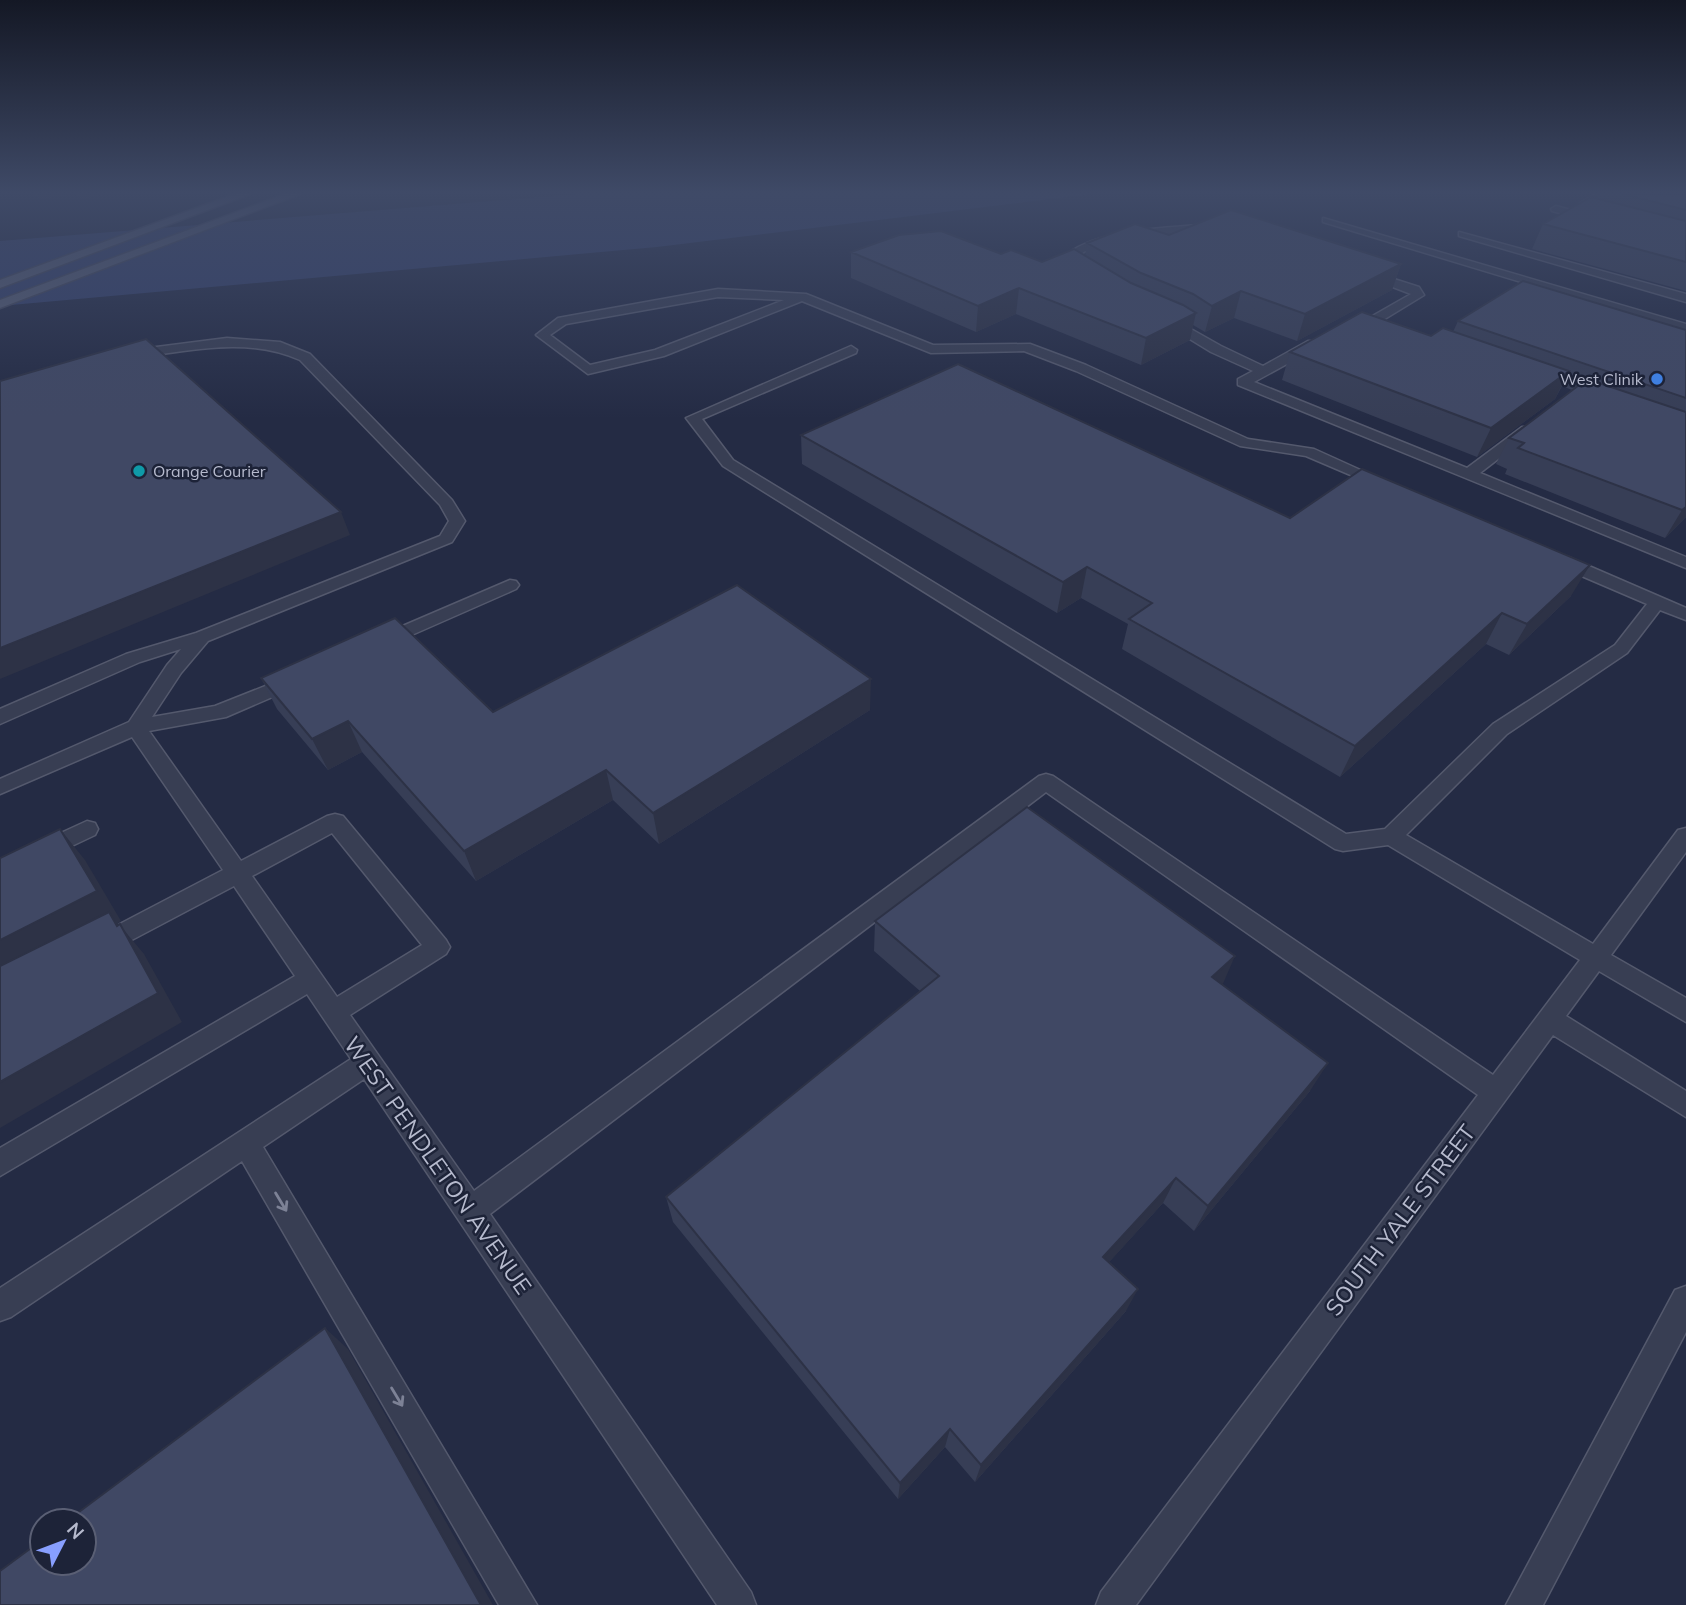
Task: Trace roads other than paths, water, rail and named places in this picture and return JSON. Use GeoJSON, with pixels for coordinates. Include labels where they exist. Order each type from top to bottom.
{"type":"FeatureCollection","features":[{"type":"Feature","properties":{"kind":"main road"},"geometry":{"type":"LineString","coordinates":[[0,284],[41,269]]}},
{"type":"Feature","properties":{"kind":"main road"},"geometry":{"type":"LineString","coordinates":[[0,304],[93,269]]}},
{"type":"Feature","properties":{"kind":"street"},"geometry":{"type":"LineString","coordinates":[[1074,269],[1081,276]]}},
{"type":"Feature","properties":{"kind":"street"},"geometry":{"type":"LineString","coordinates":[[1351,269],[1415,290],[1418,295],[1367,325]]}},
{"type":"Feature","properties":{"kind":"street"},"geometry":{"type":"LineString","coordinates":[[1490,269],[1686,328]]}},
{"type":"Feature","properties":{"kind":"street"},"geometry":{"type":"LineString","coordinates":[[1585,269],[1686,298]]}},
{"type":"Feature","properties":{"kind":"street"},"geometry":{"type":"LineString","coordinates":[[802,297],[659,354],[588,369],[542,335],[562,321],[718,293],[802,297],[931,349],[1025,346],[1081,368],[1244,443],[1309,452],[1396,489]]}},
{"type":"Feature","properties":{"kind":"street"},"geometry":{"type":"LineString","coordinates":[[1157,315],[1182,326],[1216,349],[1263,371]]}},
{"type":"Feature","properties":{"kind":"street"},"geometry":{"type":"LineString","coordinates":[[1321,340],[1243,382],[1686,563]]}},
{"type":"Feature","properties":{"kind":"street"},"geometry":{"type":"LineString","coordinates":[[0,716],[122,663],[202,637],[446,539],[457,521],[446,503],[306,357],[280,346],[227,342],[121,356]]}},
{"type":"Feature","properties":{"kind":"street"},"geometry":{"type":"LineString","coordinates":[[851,350],[693,418],[727,463],[1343,843],[1391,836],[1500,729],[1621,649],[1657,602]]}},
{"type":"Feature","properties":{"kind":"street"},"geometry":{"type":"LineString","coordinates":[[1469,474],[1540,420]]}},
{"type":"Feature","properties":{"kind":"street"},"geometry":{"type":"LineString","coordinates":[[1545,554],[1686,615]]}},
{"type":"Feature","properties":{"kind":"street"},"geometry":{"type":"LineString","coordinates":[[365,649],[510,585]]}},
{"type":"Feature","properties":{"kind":"street"},"geometry":{"type":"LineString","coordinates":[[136,727],[174,669],[202,637]]}},
{"type":"Feature","properties":{"kind":"street"},"geometry":{"type":"LineString","coordinates":[[0,787],[136,727],[219,712],[308,674]]}},
{"type":"Feature","properties":{"kind":"street","name":"WEST PENDLETON AVENUE"},"geometry":{"type":"LineString","coordinates":[[136,727],[471,1211],[738,1605]]}},
{"type":"Feature","properties":{"kind":"street"},"geometry":{"type":"LineString","coordinates":[[471,1211],[1046,781],[1496,1092]]}},
{"type":"Feature","properties":{"kind":"street"},"geometry":{"type":"LineString","coordinates":[[83,954],[335,822],[439,947],[333,1013]]}},
{"type":"Feature","properties":{"kind":"street"},"geometry":{"type":"LineString","coordinates":[[0,871],[87,829]]}},
{"type":"Feature","properties":{"kind":"street"},"geometry":{"type":"LineString","coordinates":[[1391,836],[1686,1011]]}},
{"type":"Feature","properties":{"kind":"street","name":"SOUTH YALE STREET"},"geometry":{"type":"LineString","coordinates":[[1114,1605],[1686,836]]}},
{"type":"Feature","properties":{"kind":"street"},"geometry":{"type":"LineString","coordinates":[[0,1163],[311,979]]}},
{"type":"Feature","properties":{"kind":"street"},"geometry":{"type":"LineString","coordinates":[[1549,1019],[1686,1105]]}},
{"type":"Feature","properties":{"kind":"street"},"geometry":{"type":"LineString","coordinates":[[0,1306],[368,1062]]}},
{"type":"Feature","properties":{"kind":"street"},"geometry":{"type":"LineString","coordinates":[[246,1143],[519,1605]]}},
{"type":"Feature","properties":{"kind":"street"},"geometry":{"type":"LineString","coordinates":[[1524,1605],[1686,1301]]}},
{"type":"Feature","properties":{"kind":"water"},"geometry":{"type":"Polygon","coordinates":[[[0,269],[413,269],[0,306],[0,269]]]}},
{"type":"Feature","properties":{"kind":"place","name":"West Clinik"},"geometry":{"type":"Point","coordinates":[1657,379]}},
{"type":"Feature","properties":{"kind":"place","name":"Orange Courier"},"geometry":{"type":"Point","coordinates":[139,471]}}]}
